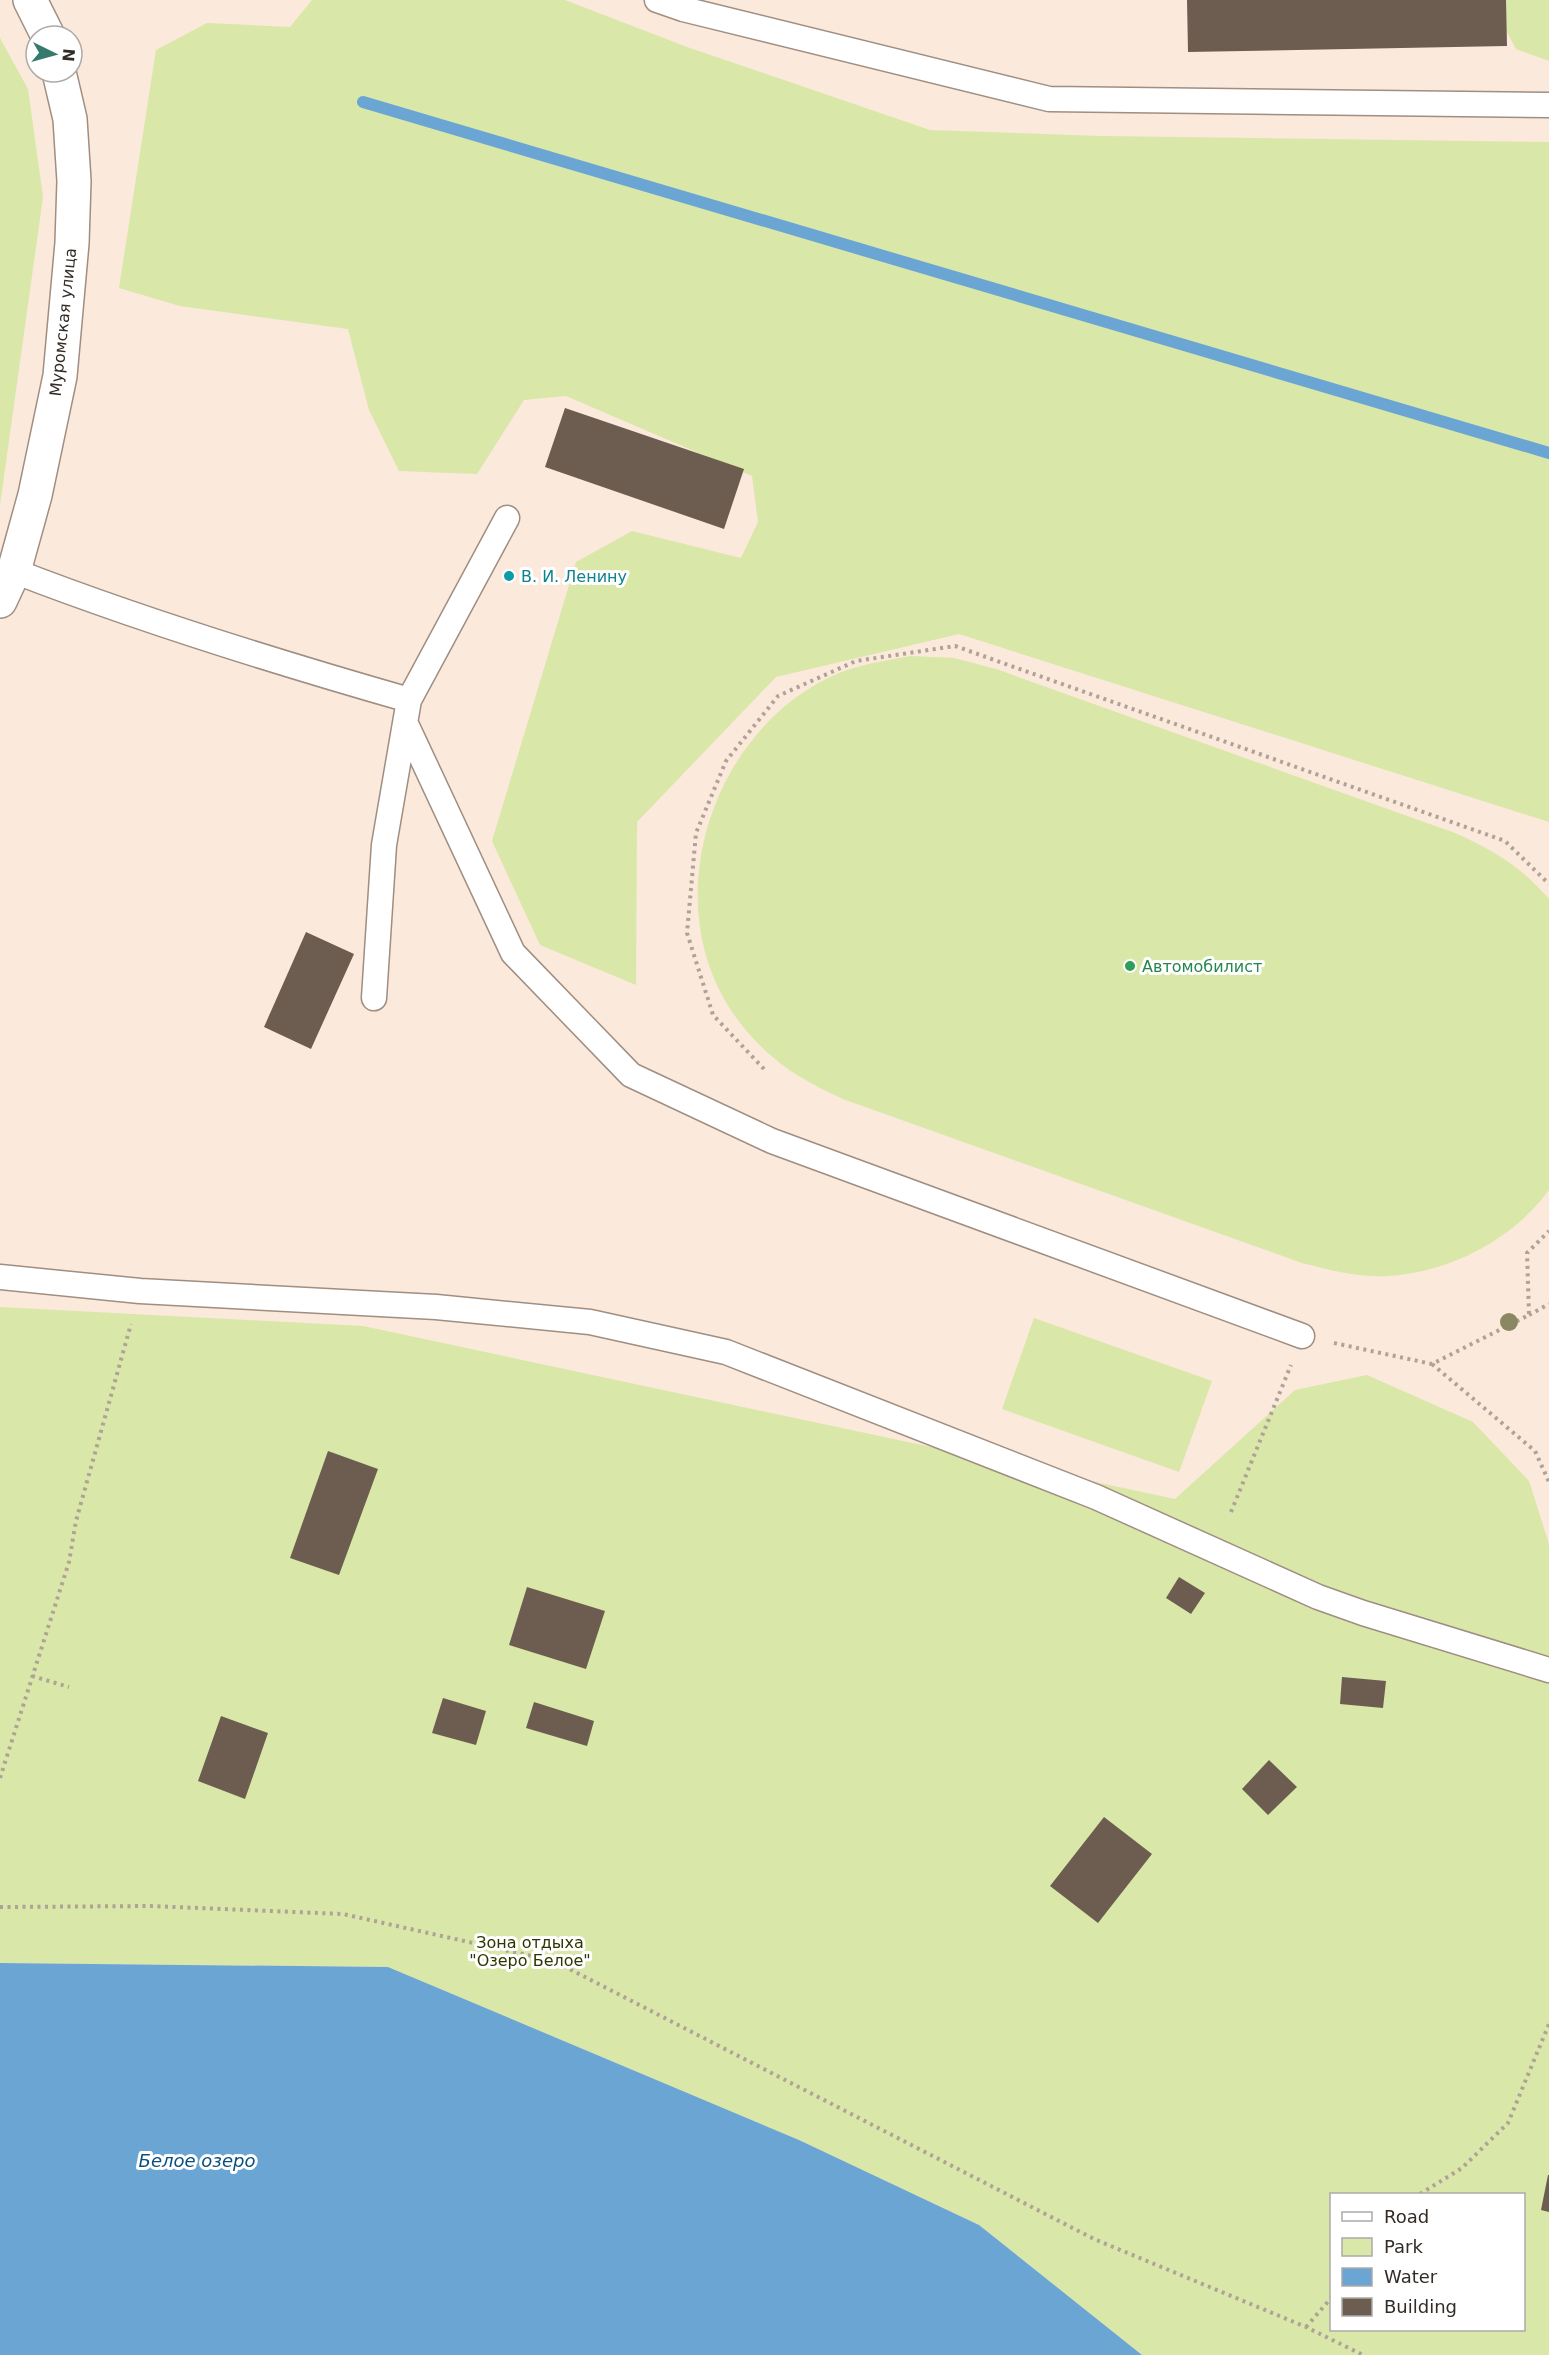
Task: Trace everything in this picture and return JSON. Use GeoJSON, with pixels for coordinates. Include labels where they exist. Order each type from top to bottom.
{"type":"FeatureCollection","features":[{"type":"Feature","properties":{"kind":"street"},"geometry":{"type":"LineString","coordinates":[[30,0],[42,24]]}},
{"type":"Feature","properties":{"kind":"street","name":"Муромская улица"},"geometry":{"type":"LineString","coordinates":[[0,600],[14,571],[35,495],[60,376],[72,243],[74,182],[70,119],[62,84]]}},
{"type":"Feature","properties":{"kind":"lane"},"geometry":{"type":"LineString","coordinates":[[657,0],[683,9],[1049,99],[1549,105]]}},
{"type":"Feature","properties":{"kind":"lane"},"geometry":{"type":"LineString","coordinates":[[374,998],[384,845],[409,700],[507,518]]}},
{"type":"Feature","properties":{"kind":"lane"},"geometry":{"type":"LineString","coordinates":[[14,571],[95,602],[315,674],[409,700]]}},
{"type":"Feature","properties":{"kind":"lane"},"geometry":{"type":"LineString","coordinates":[[406,724],[513,953],[631,1075],[772,1141],[1302,1336]]}},
{"type":"Feature","properties":{"kind":"lane"},"geometry":{"type":"LineString","coordinates":[[0,1277],[140,1291],[436,1307],[590,1322],[726,1352],[1096,1497],[1318,1597],[1549,1670]]}},
{"type":"Feature","properties":{"kind":"path"},"geometry":{"type":"LineString","coordinates":[[764,1069],[713,1015],[687,933],[696,833],[726,761],[778,696],[856,661],[955,645],[1505,841],[1549,884]]}},
{"type":"Feature","properties":{"kind":"path"},"geometry":{"type":"LineString","coordinates":[[1529,1315],[1527,1253],[1549,1231]]}},
{"type":"Feature","properties":{"kind":"path"},"geometry":{"type":"LineString","coordinates":[[0,1778],[69,1562],[76,1521],[140,1291]]}},
{"type":"Feature","properties":{"kind":"path"},"geometry":{"type":"LineString","coordinates":[[1432,1364],[1549,1304]]}},
{"type":"Feature","properties":{"kind":"path"},"geometry":{"type":"LineString","coordinates":[[1231,1512],[1302,1336],[1432,1364],[1535,1451],[1549,1482]]}},
{"type":"Feature","properties":{"kind":"path"},"geometry":{"type":"LineString","coordinates":[[32,1676],[69,1686]]}},
{"type":"Feature","properties":{"kind":"path"},"geometry":{"type":"LineString","coordinates":[[0,1907],[150,1906],[343,1914],[554,1960],[1094,2239],[1306,2327],[1363,2355]]}},
{"type":"Feature","properties":{"kind":"path"},"geometry":{"type":"LineString","coordinates":[[1422,2193],[1462,2168],[1508,2123],[1549,2025]]}},
{"type":"Feature","properties":{"kind":"path"},"geometry":{"type":"LineString","coordinates":[[1306,2327],[1330,2299]]}},
{"type":"Feature","properties":{"kind":"green space"},"geometry":{"type":"Polygon","coordinates":[[[312,0],[565,0],[687,47],[930,130],[1101,136],[1549,142],[1549,822],[959,634],[776,677],[637,822],[636,985],[540,945],[492,841],[576,562],[632,531],[741,558],[758,522],[752,476],[566,396],[524,400],[477,474],[399,471],[369,410],[348,329],[180,306],[119,288],[156,50],[207,23],[290,27],[312,0]]]}},
{"type":"Feature","properties":{"kind":"green space"},"geometry":{"type":"Polygon","coordinates":[[[1497,0],[1549,0],[1549,61],[1516,49],[1502,23],[1497,0]]]}},
{"type":"Feature","properties":{"kind":"green space"},"geometry":{"type":"Polygon","coordinates":[[[0,38],[28,89],[43,197],[0,505],[0,38]]]}},
{"type":"Feature","properties":{"kind":"green space","name":"Автомобилист"},"geometry":{"type":"Polygon","coordinates":[[[911,656],[954,658],[996,669],[1455,833],[1495,853],[1528,877],[1549,899],[1549,1190],[1534,1208],[1517,1224],[1478,1250],[1434,1268],[1388,1276],[1355,1275],[1334,1271],[1302,1263],[843,1099],[800,1077],[763,1049],[741,1024],[715,980],[701,932],[698,882],[706,832],[724,785],[751,742],[786,706],[828,678],[848,670],[911,656]]]}},
{"type":"Feature","properties":{"kind":"green space","name":"Зона отдыха \"Озеро Белое\""},"geometry":{"type":"Polygon","coordinates":[[[0,1307],[363,1326],[1175,1499],[1295,1390],[1367,1375],[1473,1422],[1529,1481],[1549,1544],[1549,2355],[1142,2355],[979,2225],[799,2140],[388,1967],[0,1963],[0,1307]]]}},
{"type":"Feature","properties":{"kind":"green space"},"geometry":{"type":"Polygon","coordinates":[[[1034,1318],[1212,1381],[1179,1472],[1002,1409],[1034,1318]]]}},
{"type":"Feature","properties":{"kind":"water","name":"Белое озеро"},"geometry":{"type":"Polygon","coordinates":[[[0,1963],[388,1967],[799,2140],[979,2225],[1142,2355],[0,2355],[0,1963]]]}},
{"type":"Feature","properties":{"kind":"building"},"geometry":{"type":"Polygon","coordinates":[[[1187,0],[1506,0],[1507,46],[1188,52],[1187,0]]]}},
{"type":"Feature","properties":{"kind":"building"},"geometry":{"type":"Polygon","coordinates":[[[565,408],[744,469],[724,529],[545,467],[565,408]]]}},
{"type":"Feature","properties":{"kind":"building"},"geometry":{"type":"Polygon","coordinates":[[[306,932],[354,954],[311,1049],[264,1027],[306,932]]]}},
{"type":"Feature","properties":{"kind":"building"},"geometry":{"type":"Polygon","coordinates":[[[328,1451],[378,1469],[339,1575],[290,1558],[328,1451]]]}},
{"type":"Feature","properties":{"kind":"building"},"geometry":{"type":"Polygon","coordinates":[[[1179,1577],[1205,1593],[1191,1614],[1166,1598],[1179,1577]]]}},
{"type":"Feature","properties":{"kind":"building"},"geometry":{"type":"Polygon","coordinates":[[[527,1587],[605,1611],[586,1669],[509,1645],[527,1587]]]}},
{"type":"Feature","properties":{"kind":"building"},"geometry":{"type":"Polygon","coordinates":[[[1342,1677],[1386,1681],[1383,1708],[1340,1704],[1342,1677]]]}},
{"type":"Feature","properties":{"kind":"building"},"geometry":{"type":"Polygon","coordinates":[[[443,1698],[486,1711],[476,1745],[432,1733],[443,1698]]]}},
{"type":"Feature","properties":{"kind":"building"},"geometry":{"type":"Polygon","coordinates":[[[534,1702],[594,1721],[587,1746],[526,1728],[534,1702]]]}},
{"type":"Feature","properties":{"kind":"building"},"geometry":{"type":"Polygon","coordinates":[[[221,1716],[268,1733],[245,1799],[198,1781],[221,1716]]]}},
{"type":"Feature","properties":{"kind":"building"},"geometry":{"type":"Polygon","coordinates":[[[1269,1760],[1297,1787],[1268,1815],[1242,1789],[1269,1760]]]}},
{"type":"Feature","properties":{"kind":"building"},"geometry":{"type":"Polygon","coordinates":[[[1104,1817],[1152,1854],[1098,1923],[1050,1886],[1104,1817]]]}},
{"type":"Feature","properties":{"kind":"building"},"geometry":{"type":"Polygon","coordinates":[[[1549,2175],[1549,2212],[1541,2210],[1549,2175]]]}},
{"type":"Feature","properties":{"kind":"waterway"},"geometry":{"type":"LineString","coordinates":[[363,102],[1549,453]]}},
{"type":"Feature","properties":{"kind":"place","name":"В. И. Ленину"},"geometry":{"type":"Point","coordinates":[509,576]}},
{"type":"Feature","properties":{"kind":"place","name":"Автомобилист"},"geometry":{"type":"Point","coordinates":[1130,966]}}]}
